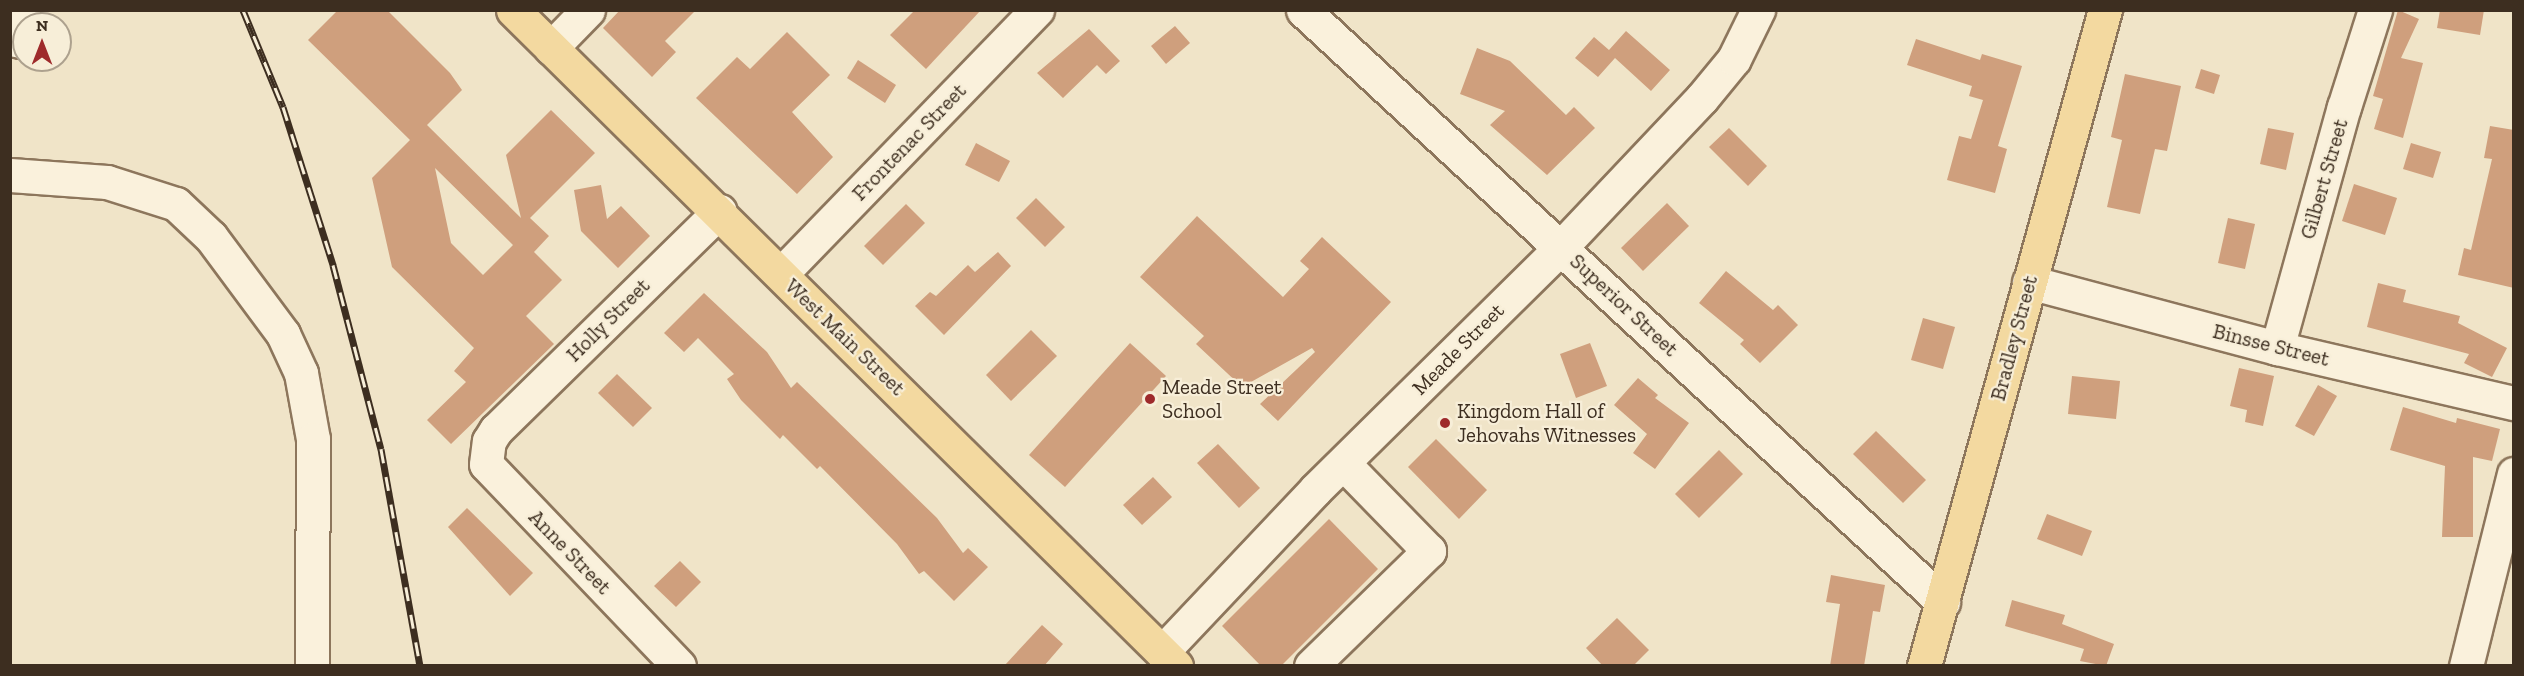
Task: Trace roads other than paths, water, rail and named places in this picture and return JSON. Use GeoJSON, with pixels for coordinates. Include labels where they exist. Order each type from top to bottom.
{"type":"FeatureCollection","features":[{"type":"Feature","properties":{"kind":"main road","name":"West Main Street"},"geometry":{"type":"LineString","coordinates":[[513,10],[720,210],[781,274],[1169,659]]}},
{"type":"Feature","properties":{"kind":"main road","name":"Bradley Street"},"geometry":{"type":"LineString","coordinates":[[1924,666],[2105,10]]}},
{"type":"Feature","properties":{"kind":"street"},"geometry":{"type":"LineString","coordinates":[[10,39],[21,41],[23,10]]}},
{"type":"Feature","properties":{"kind":"street"},"geometry":{"type":"LineString","coordinates":[[552,48],[588,10]]}},
{"type":"Feature","properties":{"kind":"street","name":"Frontenac Street"},"geometry":{"type":"LineString","coordinates":[[781,274],[1037,10]]}},
{"type":"Feature","properties":{"kind":"street","name":"Superior Street"},"geometry":{"type":"LineString","coordinates":[[1303,10],[1943,602]]}},
{"type":"Feature","properties":{"kind":"street","name":"Gilbert Street"},"geometry":{"type":"LineString","coordinates":[[2277,348],[2344,106],[2375,10]]}},
{"type":"Feature","properties":{"kind":"street","name":"Meade Street"},"geometry":{"type":"LineString","coordinates":[[1169,659],[1343,463],[1561,247],[1702,98],[1734,59],[1751,24]]}},
{"type":"Feature","properties":{"kind":"street"},"geometry":{"type":"LineString","coordinates":[[10,175],[107,182],[176,204],[211,237],[283,334],[301,373],[313,439],[312,666]]}},
{"type":"Feature","properties":{"kind":"street","name":"Holly Street"},"geometry":{"type":"LineString","coordinates":[[496,430],[720,210]]}},
{"type":"Feature","properties":{"kind":"street","name":"Binsse Street"},"geometry":{"type":"LineString","coordinates":[[2029,282],[2277,348],[2514,403]]}},
{"type":"Feature","properties":{"kind":"street","name":"Anne Street"},"geometry":{"type":"LineString","coordinates":[[496,430],[489,441],[486,464],[672,663]]}},
{"type":"Feature","properties":{"kind":"street"},"geometry":{"type":"LineString","coordinates":[[1311,666],[1429,551],[1343,463]]}},
{"type":"Feature","properties":{"kind":"street"},"geometry":{"type":"LineString","coordinates":[[2466,666],[2514,474]]}},
{"type":"Feature","properties":{"kind":"railway"},"geometry":{"type":"LineString","coordinates":[[243,10],[283,107],[333,265],[381,449],[420,666]]}},
{"type":"Feature","properties":{"kind":"place","name":"Meade Street School"},"geometry":{"type":"Point","coordinates":[1150,399]}},
{"type":"Feature","properties":{"kind":"place","name":"Kingdom Hall of Jehovahs Witnesses"},"geometry":{"type":"Point","coordinates":[1445,423]}}]}
